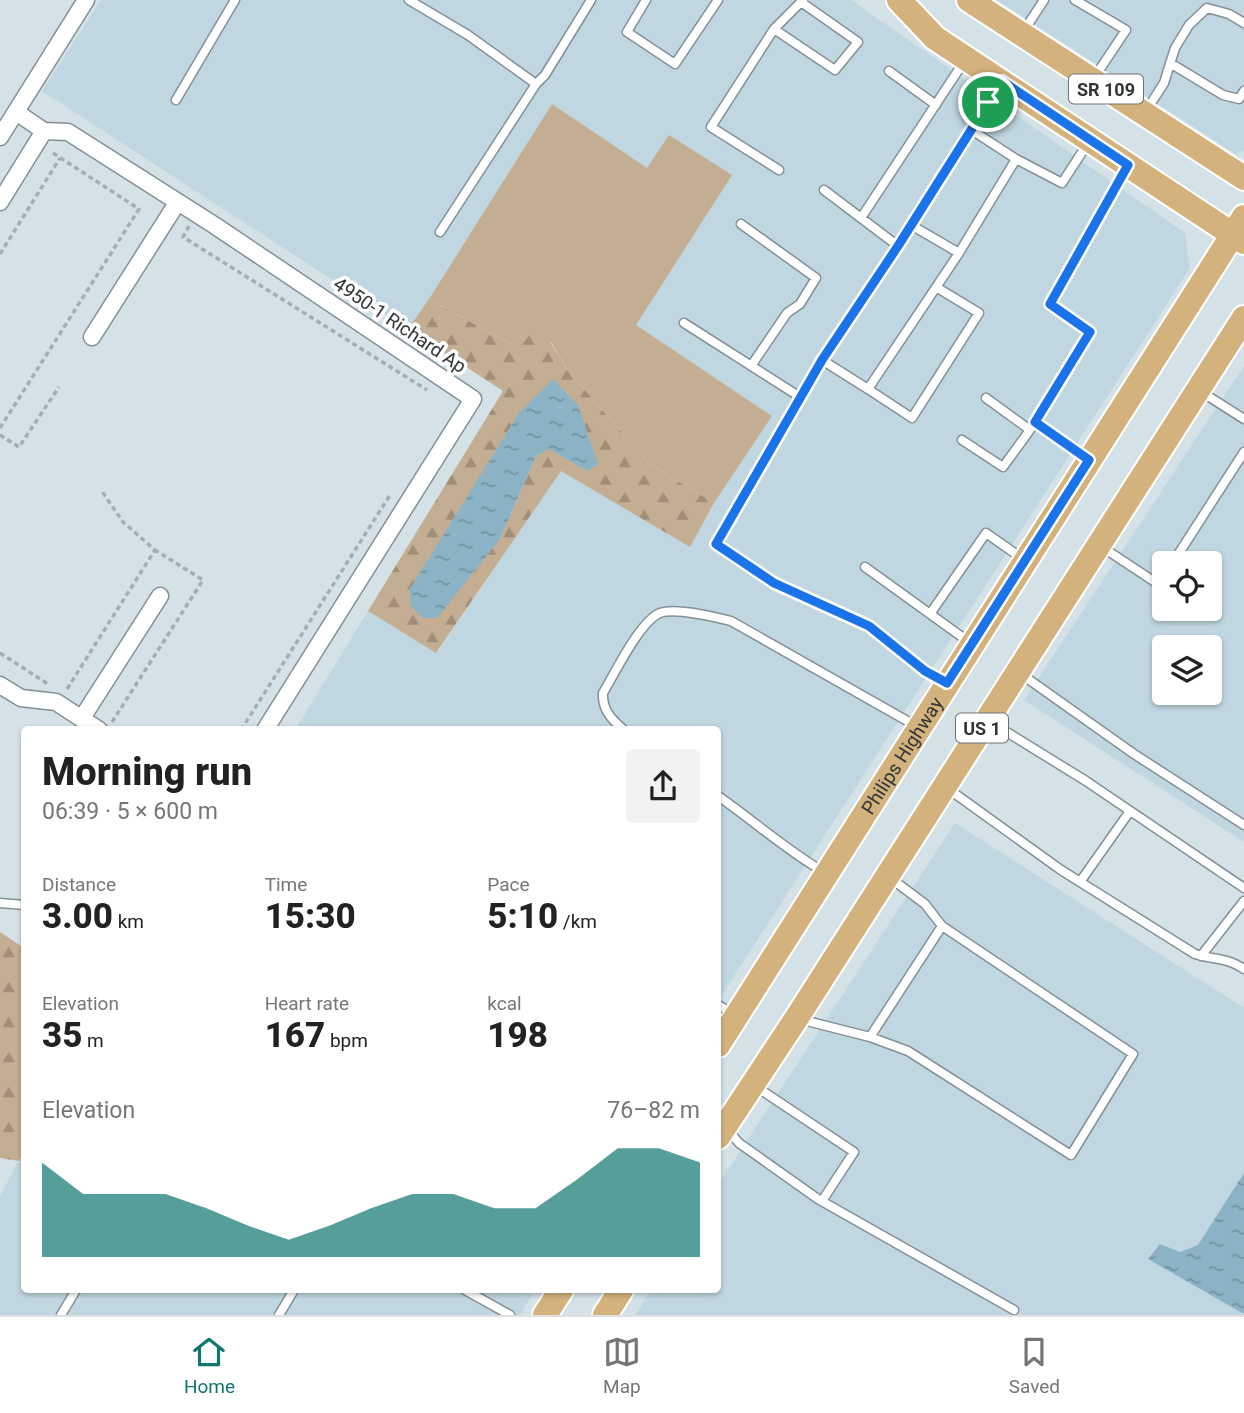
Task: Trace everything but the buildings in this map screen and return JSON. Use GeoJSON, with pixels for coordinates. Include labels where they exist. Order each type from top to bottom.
{"type":"FeatureCollection","features":[{"type":"Feature","properties":{"kind":"main road","name":"SR 109"},"geometry":{"type":"LineString","coordinates":[[899,0],[936,38],[965,58],[1128,165],[1240,231]]}},
{"type":"Feature","properties":{"kind":"main road","name":"SR 109"},"geometry":{"type":"LineString","coordinates":[[969,0],[1244,178]]}},
{"type":"Feature","properties":{"kind":"main road","name":"Philips Highway"},"geometry":{"type":"LineString","coordinates":[[721,1033],[727,1010],[826,874],[1089,460],[1240,231]]}},
{"type":"Feature","properties":{"kind":"main road","name":"US 1"},"geometry":{"type":"LineString","coordinates":[[721,1126],[796,1019],[1244,318]]}},
{"type":"Feature","properties":{"kind":"main road"},"geometry":{"type":"LineString","coordinates":[[545,1315],[559,1293]]}},
{"type":"Feature","properties":{"kind":"main road"},"geometry":{"type":"LineString","coordinates":[[605,1315],[619,1293]]}},
{"type":"Feature","properties":{"kind":"street"},"geometry":{"type":"LineString","coordinates":[[0,137],[86,0]]}},
{"type":"Feature","properties":{"kind":"street","name":"4950-1 Richard Ap"},"geometry":{"type":"LineString","coordinates":[[16,112],[40,137],[68,132],[473,399],[268,726]]}},
{"type":"Feature","properties":{"kind":"street"},"geometry":{"type":"LineString","coordinates":[[0,202],[40,137]]}},
{"type":"Feature","properties":{"kind":"street"},"geometry":{"type":"LineString","coordinates":[[92,337],[177,203]]}},
{"type":"Feature","properties":{"kind":"street"},"geometry":{"type":"LineString","coordinates":[[82,718],[160,596]]}},
{"type":"Feature","properties":{"kind":"street"},"geometry":{"type":"LineString","coordinates":[[0,685],[21,698],[56,702],[93,726]]}},
{"type":"Feature","properties":{"kind":"lane"},"geometry":{"type":"LineString","coordinates":[[176,100],[235,0]]}},
{"type":"Feature","properties":{"kind":"lane"},"geometry":{"type":"LineString","coordinates":[[409,0],[468,35],[536,84]]}},
{"type":"Feature","properties":{"kind":"lane"},"geometry":{"type":"LineString","coordinates":[[440,232],[536,84],[545,75],[591,0]]}},
{"type":"Feature","properties":{"kind":"lane"},"geometry":{"type":"LineString","coordinates":[[646,0],[627,32],[676,64],[718,0]]}},
{"type":"Feature","properties":{"kind":"lane"},"geometry":{"type":"LineString","coordinates":[[1021,34],[1044,0]]}},
{"type":"Feature","properties":{"kind":"lane"},"geometry":{"type":"LineString","coordinates":[[1075,0],[1126,30],[1092,80]]}},
{"type":"Feature","properties":{"kind":"lane"},"geometry":{"type":"LineString","coordinates":[[774,29],[835,70],[858,42],[802,1],[774,29],[711,127],[779,170]]}},
{"type":"Feature","properties":{"kind":"lane"},"geometry":{"type":"LineString","coordinates":[[1144,114],[1164,83],[1175,48],[1189,25],[1207,8],[1229,14],[1244,23]]}},
{"type":"Feature","properties":{"kind":"lane"},"geometry":{"type":"LineString","coordinates":[[861,218],[965,58]]}},
{"type":"Feature","properties":{"kind":"lane"},"geometry":{"type":"LineString","coordinates":[[1170,63],[1223,95],[1239,99],[1244,91]]}},
{"type":"Feature","properties":{"kind":"lane"},"geometry":{"type":"LineString","coordinates":[[888,71],[936,105]]}},
{"type":"Feature","properties":{"kind":"lane"},"geometry":{"type":"LineString","coordinates":[[947,683],[925,671],[869,626],[774,583],[716,544],[822,360],[1002,81]]}},
{"type":"Feature","properties":{"kind":"lane"},"geometry":{"type":"LineString","coordinates":[[970,129],[1016,159],[1062,183],[1090,141]]}},
{"type":"Feature","properties":{"kind":"lane"},"geometry":{"type":"LineString","coordinates":[[869,389],[959,253],[1016,159]]}},
{"type":"Feature","properties":{"kind":"lane"},"geometry":{"type":"LineString","coordinates":[[962,440],[1003,467],[1032,426],[1090,332],[1050,304],[1128,165]]}},
{"type":"Feature","properties":{"kind":"lane"},"geometry":{"type":"LineString","coordinates":[[824,190],[898,246]]}},
{"type":"Feature","properties":{"kind":"lane"},"geometry":{"type":"LineString","coordinates":[[741,224],[816,278],[800,304],[787,313],[751,366]]}},
{"type":"Feature","properties":{"kind":"lane"},"geometry":{"type":"LineString","coordinates":[[911,225],[959,253]]}},
{"type":"Feature","properties":{"kind":"lane"},"geometry":{"type":"LineString","coordinates":[[822,360],[912,418],[979,313],[936,287]]}},
{"type":"Feature","properties":{"kind":"lane"},"geometry":{"type":"LineString","coordinates":[[684,324],[800,397]]}},
{"type":"Feature","properties":{"kind":"lane"},"geometry":{"type":"LineString","coordinates":[[1198,389],[1244,419]]}},
{"type":"Feature","properties":{"kind":"lane"},"geometry":{"type":"LineString","coordinates":[[986,398],[1089,460]]}},
{"type":"Feature","properties":{"kind":"lane"},"geometry":{"type":"LineString","coordinates":[[1180,551],[1244,452]]}},
{"type":"Feature","properties":{"kind":"lane"},"geometry":{"type":"LineString","coordinates":[[930,614],[986,533],[1025,561]]}},
{"type":"Feature","properties":{"kind":"lane"},"geometry":{"type":"LineString","coordinates":[[1100,545],[1152,580]]}},
{"type":"Feature","properties":{"kind":"lane"},"geometry":{"type":"LineString","coordinates":[[865,567],[972,644]]}},
{"type":"Feature","properties":{"kind":"lane"},"geometry":{"type":"LineString","coordinates":[[620,726],[608,715],[603,693],[644,626],[661,613],[669,612],[731,621],[919,727]]}},
{"type":"Feature","properties":{"kind":"lane"},"geometry":{"type":"LineString","coordinates":[[1018,672],[1134,754],[1244,825]]}},
{"type":"Feature","properties":{"kind":"lane"},"geometry":{"type":"LineString","coordinates":[[988,720],[1244,888]]}},
{"type":"Feature","properties":{"kind":"lane"},"geometry":{"type":"LineString","coordinates":[[945,787],[1080,882],[1200,956],[1210,959],[1224,958],[1244,969]]}},
{"type":"Feature","properties":{"kind":"lane"},"geometry":{"type":"LineString","coordinates":[[721,798],[793,853],[826,874]]}},
{"type":"Feature","properties":{"kind":"lane"},"geometry":{"type":"LineString","coordinates":[[1080,882],[1130,811]]}},
{"type":"Feature","properties":{"kind":"lane"},"geometry":{"type":"LineString","coordinates":[[796,1019],[870,1037],[908,1051],[1071,1155],[1133,1054],[942,926],[925,904],[888,876]]}},
{"type":"Feature","properties":{"kind":"lane"},"geometry":{"type":"LineString","coordinates":[[1200,956],[1244,901]]}},
{"type":"Feature","properties":{"kind":"lane"},"geometry":{"type":"LineString","coordinates":[[0,903],[21,905]]}},
{"type":"Feature","properties":{"kind":"lane"},"geometry":{"type":"LineString","coordinates":[[870,1037],[942,926]]}},
{"type":"Feature","properties":{"kind":"lane"},"geometry":{"type":"LineString","coordinates":[[752,1085],[854,1152],[822,1201]]}},
{"type":"Feature","properties":{"kind":"lane"},"geometry":{"type":"LineString","coordinates":[[721,1128],[738,1143],[822,1201],[1014,1310]]}},
{"type":"Feature","properties":{"kind":"lane"},"geometry":{"type":"LineString","coordinates":[[61,1315],[74,1293]]}},
{"type":"Feature","properties":{"kind":"lane"},"geometry":{"type":"LineString","coordinates":[[279,1315],[292,1293]]}},
{"type":"Feature","properties":{"kind":"lane"},"geometry":{"type":"LineString","coordinates":[[470,1293],[510,1315]]}},
{"type":"Feature","properties":{"kind":"path"},"geometry":{"type":"LineString","coordinates":[[0,428],[139,209],[60,158],[40,137]]}},
{"type":"Feature","properties":{"kind":"path"},"geometry":{"type":"LineString","coordinates":[[0,254],[60,158]]}},
{"type":"Feature","properties":{"kind":"path"},"geometry":{"type":"LineString","coordinates":[[196,215],[183,237],[431,393]]}},
{"type":"Feature","properties":{"kind":"path"},"geometry":{"type":"LineString","coordinates":[[0,435],[19,447],[59,387]]}},
{"type":"Feature","properties":{"kind":"path"},"geometry":{"type":"LineString","coordinates":[[101,490],[123,522],[155,550],[203,580],[111,724],[114,726]]}},
{"type":"Feature","properties":{"kind":"path"},"geometry":{"type":"LineString","coordinates":[[244,726],[391,495]]}},
{"type":"Feature","properties":{"kind":"path"},"geometry":{"type":"LineString","coordinates":[[64,695],[155,550]]}},
{"type":"Feature","properties":{"kind":"path"},"geometry":{"type":"LineString","coordinates":[[0,653],[55,689]]}},
{"type":"Feature","properties":{"kind":"shaded area"},"geometry":{"type":"Polygon","coordinates":[[[101,0],[851,0],[1185,233],[1190,268],[721,996],[721,726],[297,726],[368,611],[437,653],[561,470],[690,546],[714,503],[772,416],[635,325],[647,169],[552,104],[408,329],[42,91],[101,0]]]}},
{"type":"Feature","properties":{"kind":"shaded area"},"geometry":{"type":"Polygon","coordinates":[[[997,0],[1244,0],[1244,151],[1236,154],[997,0]]]}},
{"type":"Feature","properties":{"kind":"shaded area"},"geometry":{"type":"Polygon","coordinates":[[[1244,366],[1244,842],[1024,700],[1244,366]]]}},
{"type":"Feature","properties":{"kind":"shaded area"},"geometry":{"type":"Polygon","coordinates":[[[955,823],[1244,1008],[1244,1315],[635,1315],[649,1293],[721,1293],[721,1180],[955,823]]]}},
{"type":"Feature","properties":{"kind":"shaded area"},"geometry":{"type":"Polygon","coordinates":[[[21,1157],[21,1293],[533,1293],[520,1315],[0,1315],[0,1196],[21,1157]]]}},
{"type":"Feature","properties":{"kind":"green space"},"geometry":{"type":"Polygon","coordinates":[[[552,104],[647,168],[669,135],[732,175],[636,325],[772,416],[714,503],[648,463],[566,368],[551,342],[518,348],[429,299],[552,104]]]}},
{"type":"Feature","properties":{"kind":"green space"},"geometry":{"type":"Polygon","coordinates":[[[429,299],[518,348],[531,334],[551,343],[566,368],[648,463],[714,503],[690,547],[561,471],[436,653],[368,611],[503,391],[408,329],[429,299]],[[578,405],[409,590],[500,539],[536,456],[549,448],[587,471],[578,405]]]}},
{"type":"Feature","properties":{"kind":"green space"},"geometry":{"type":"Polygon","coordinates":[[[0,932],[21,946],[21,1157],[19,1161],[0,1158],[0,932]]]}},
{"type":"Feature","properties":{"kind":"water"},"geometry":{"type":"Polygon","coordinates":[[[553,379],[578,405],[598,464],[587,471],[549,449],[536,456],[500,539],[437,618],[423,618],[411,606],[409,590],[519,413],[553,379]]]}},
{"type":"Feature","properties":{"kind":"water"},"geometry":{"type":"Polygon","coordinates":[[[1244,1173],[1242,1313],[1148,1259],[1160,1244],[1180,1252],[1198,1245],[1244,1173]]]}},
{"type":"Feature","properties":{"kind":"route"},"geometry":{"type":"LineString","coordinates":[[1002,81],[1128,165],[1050,304],[1090,332],[1035,422],[1089,460],[947,683],[925,671],[869,626],[774,583],[716,544],[822,360],[898,246],[988,102],[1002,81]]}}]}
